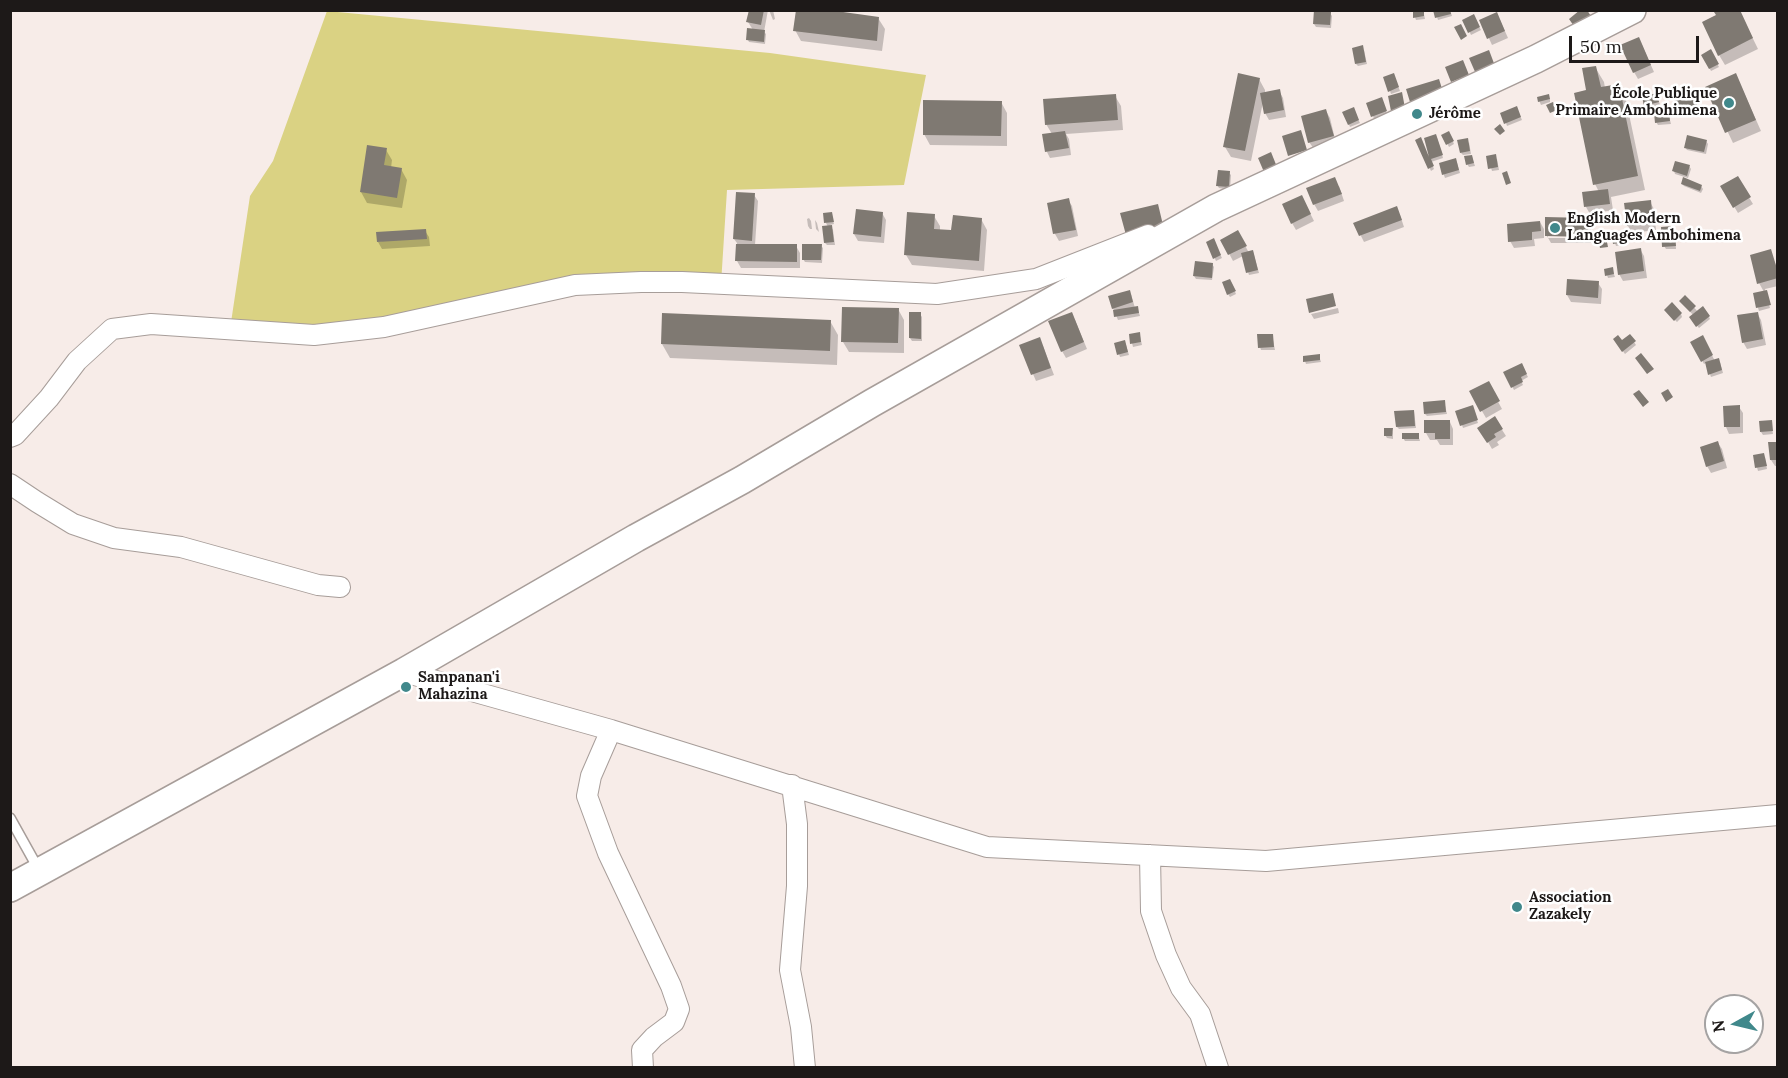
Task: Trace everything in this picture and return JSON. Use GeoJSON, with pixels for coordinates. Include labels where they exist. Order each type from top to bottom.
{"type":"FeatureCollection","features":[{"type":"Feature","properties":{"kind":"main road"},"geometry":{"type":"LineString","coordinates":[[10,888],[404,672],[1216,208],[1536,58],[1632,10]]}},
{"type":"Feature","properties":{"kind":"street"},"geometry":{"type":"LineString","coordinates":[[10,437],[15,435],[49,398],[77,361],[112,329],[151,324],[314,334],[384,327],[575,285],[641,282],[937,294],[1036,279],[1216,208]]}},
{"type":"Feature","properties":{"kind":"street"},"geometry":{"type":"LineString","coordinates":[[10,484],[73,524],[114,538],[181,547],[318,585],[340,587]]}},
{"type":"Feature","properties":{"kind":"street"},"geometry":{"type":"LineString","coordinates":[[404,672],[611,730],[987,847],[1266,861],[1778,815]]}},
{"type":"Feature","properties":{"kind":"street"},"geometry":{"type":"LineString","coordinates":[[611,730],[591,776],[587,796],[608,853],[671,986],[679,1009],[674,1022],[654,1037],[642,1050],[643,1068]]}},
{"type":"Feature","properties":{"kind":"street"},"geometry":{"type":"LineString","coordinates":[[792,785],[797,824],[797,886],[790,970],[801,1027],[805,1068]]}},
{"type":"Feature","properties":{"kind":"street"},"geometry":{"type":"LineString","coordinates":[[1150,855],[1151,911],[1166,955],[1181,988],[1200,1014],[1218,1068]]}},
{"type":"Feature","properties":{"kind":"lane"},"geometry":{"type":"LineString","coordinates":[[10,818],[40,872]]}},
{"type":"Feature","properties":{"kind":"shaded area"},"geometry":{"type":"Polygon","coordinates":[[[327,11],[770,53],[926,75],[904,185],[727,190],[721,284],[641,282],[384,327],[230,329],[250,196],[273,161],[327,11]]]}},
{"type":"Feature","properties":{"kind":"building"},"geometry":{"type":"Polygon","coordinates":[[[749,10],[764,10],[761,25],[746,22],[749,10]]]}},
{"type":"Feature","properties":{"kind":"building"},"geometry":{"type":"Polygon","coordinates":[[[796,10],[829,10],[879,17],[877,41],[793,31],[796,10]]]}},
{"type":"Feature","properties":{"kind":"building"},"geometry":{"type":"Polygon","coordinates":[[[1314,10],[1331,12],[1330,25],[1313,24],[1314,10]]]}},
{"type":"Feature","properties":{"kind":"building"},"geometry":{"type":"Polygon","coordinates":[[[1413,10],[1424,10],[1424,16],[1413,18],[1413,10]]]}},
{"type":"Feature","properties":{"kind":"building"},"geometry":{"type":"Polygon","coordinates":[[[1433,10],[1450,10],[1451,14],[1435,18],[1433,10]]]}},
{"type":"Feature","properties":{"kind":"building"},"geometry":{"type":"Polygon","coordinates":[[[1580,10],[1587,10],[1594,21],[1578,32],[1569,19],[1580,10]]]}},
{"type":"Feature","properties":{"kind":"building"},"geometry":{"type":"Polygon","coordinates":[[[1740,10],[1753,38],[1718,56],[1702,22],[1716,15],[1714,12],[1740,10]]]}},
{"type":"Feature","properties":{"kind":"building"},"geometry":{"type":"Polygon","coordinates":[[[1497,12],[1505,31],[1487,39],[1479,20],[1497,12]]]}},
{"type":"Feature","properties":{"kind":"building"},"geometry":{"type":"Polygon","coordinates":[[[1474,14],[1480,27],[1468,33],[1462,20],[1474,14]]]}},
{"type":"Feature","properties":{"kind":"building"},"geometry":{"type":"Polygon","coordinates":[[[1461,24],[1467,36],[1461,40],[1454,27],[1461,24]]]}},
{"type":"Feature","properties":{"kind":"building"},"geometry":{"type":"Polygon","coordinates":[[[747,28],[765,30],[764,42],[746,40],[747,28]]]}},
{"type":"Feature","properties":{"kind":"building"},"geometry":{"type":"Polygon","coordinates":[[[1639,37],[1651,65],[1633,73],[1620,45],[1639,37]]]}},
{"type":"Feature","properties":{"kind":"building"},"geometry":{"type":"Polygon","coordinates":[[[1363,45],[1366,62],[1355,64],[1352,48],[1363,45]]]}},
{"type":"Feature","properties":{"kind":"building"},"geometry":{"type":"Polygon","coordinates":[[[1711,49],[1719,64],[1709,69],[1701,55],[1711,49]]]}},
{"type":"Feature","properties":{"kind":"building"},"geometry":{"type":"Polygon","coordinates":[[[1489,50],[1495,66],[1476,74],[1469,58],[1489,50]]]}},
{"type":"Feature","properties":{"kind":"building"},"geometry":{"type":"Polygon","coordinates":[[[1463,60],[1469,75],[1451,82],[1445,67],[1463,60]]]}},
{"type":"Feature","properties":{"kind":"building"},"geometry":{"type":"Polygon","coordinates":[[[1596,66],[1601,87],[1619,84],[1638,176],[1593,185],[1574,93],[1586,90],[1582,68],[1596,66]]]}},
{"type":"Feature","properties":{"kind":"building"},"geometry":{"type":"Polygon","coordinates":[[[1238,73],[1260,78],[1245,151],[1223,147],[1238,73]]]}},
{"type":"Feature","properties":{"kind":"building"},"geometry":{"type":"Polygon","coordinates":[[[1394,73],[1399,87],[1388,92],[1383,77],[1394,73]]]}},
{"type":"Feature","properties":{"kind":"building"},"geometry":{"type":"Polygon","coordinates":[[[1736,73],[1756,120],[1725,133],[1705,87],[1736,73]]]}},
{"type":"Feature","properties":{"kind":"building"},"geometry":{"type":"Polygon","coordinates":[[[1439,79],[1443,92],[1410,102],[1406,89],[1439,79]]]}},
{"type":"Feature","properties":{"kind":"building"},"geometry":{"type":"Polygon","coordinates":[[[1280,89],[1284,110],[1264,114],[1260,93],[1280,89]]]}},
{"type":"Feature","properties":{"kind":"building"},"geometry":{"type":"Polygon","coordinates":[[[1402,92],[1405,108],[1391,111],[1388,96],[1402,92]]]}},
{"type":"Feature","properties":{"kind":"building"},"geometry":{"type":"Polygon","coordinates":[[[1657,93],[1659,102],[1644,106],[1642,97],[1657,93]]]}},
{"type":"Feature","properties":{"kind":"building"},"geometry":{"type":"Polygon","coordinates":[[[1116,94],[1118,120],[1045,125],[1043,99],[1116,94]]]}},
{"type":"Feature","properties":{"kind":"building"},"geometry":{"type":"Polygon","coordinates":[[[1549,94],[1550,99],[1538,102],[1537,97],[1549,94]]]}},
{"type":"Feature","properties":{"kind":"building"},"geometry":{"type":"Polygon","coordinates":[[[1693,94],[1698,107],[1679,114],[1674,101],[1693,94]]]}},
{"type":"Feature","properties":{"kind":"building"},"geometry":{"type":"Polygon","coordinates":[[[1382,97],[1387,111],[1371,117],[1366,103],[1382,97]]]}},
{"type":"Feature","properties":{"kind":"building"},"geometry":{"type":"Polygon","coordinates":[[[923,100],[1002,101],[1001,136],[923,135],[923,100]]]}},
{"type":"Feature","properties":{"kind":"building"},"geometry":{"type":"Polygon","coordinates":[[[1553,102],[1557,110],[1550,113],[1546,105],[1553,102]]]}},
{"type":"Feature","properties":{"kind":"building"},"geometry":{"type":"Polygon","coordinates":[[[1517,106],[1521,117],[1504,124],[1500,113],[1517,106]]]}},
{"type":"Feature","properties":{"kind":"building"},"geometry":{"type":"Polygon","coordinates":[[[1354,107],[1359,120],[1348,125],[1342,112],[1354,107]]]}},
{"type":"Feature","properties":{"kind":"building"},"geometry":{"type":"Polygon","coordinates":[[[1326,109],[1334,136],[1308,143],[1301,116],[1326,109]]]}},
{"type":"Feature","properties":{"kind":"building"},"geometry":{"type":"Polygon","coordinates":[[[1669,111],[1670,121],[1655,123],[1654,113],[1669,111]]]}},
{"type":"Feature","properties":{"kind":"building"},"geometry":{"type":"Polygon","coordinates":[[[1500,124],[1505,131],[1500,135],[1494,129],[1500,124]]]}},
{"type":"Feature","properties":{"kind":"building"},"geometry":{"type":"Polygon","coordinates":[[[1301,130],[1307,150],[1288,156],[1282,136],[1301,130]]]}},
{"type":"Feature","properties":{"kind":"building"},"geometry":{"type":"Polygon","coordinates":[[[1065,131],[1069,148],[1045,152],[1042,134],[1065,131]]]}},
{"type":"Feature","properties":{"kind":"building"},"geometry":{"type":"Polygon","coordinates":[[[1449,131],[1454,141],[1446,145],[1441,135],[1449,131]]]}},
{"type":"Feature","properties":{"kind":"building"},"geometry":{"type":"Polygon","coordinates":[[[1436,134],[1443,155],[1431,159],[1434,166],[1428,169],[1415,140],[1421,137],[1429,157],[1424,138],[1436,134]]]}},
{"type":"Feature","properties":{"kind":"building"},"geometry":{"type":"Polygon","coordinates":[[[1687,135],[1707,140],[1704,152],[1684,148],[1687,135]]]}},
{"type":"Feature","properties":{"kind":"building"},"geometry":{"type":"Polygon","coordinates":[[[1468,138],[1470,151],[1460,153],[1457,140],[1468,138]]]}},
{"type":"Feature","properties":{"kind":"building"},"geometry":{"type":"Polygon","coordinates":[[[367,145],[387,148],[384,165],[402,168],[397,198],[360,192],[367,145]]]}},
{"type":"Feature","properties":{"kind":"building"},"geometry":{"type":"Polygon","coordinates":[[[1271,152],[1277,167],[1264,172],[1258,158],[1271,152]]]}},
{"type":"Feature","properties":{"kind":"building"},"geometry":{"type":"Polygon","coordinates":[[[1496,154],[1498,167],[1488,169],[1486,156],[1496,154]]]}},
{"type":"Feature","properties":{"kind":"building"},"geometry":{"type":"Polygon","coordinates":[[[1472,155],[1474,163],[1466,165],[1464,156],[1472,155]]]}},
{"type":"Feature","properties":{"kind":"building"},"geometry":{"type":"Polygon","coordinates":[[[1456,158],[1459,170],[1442,175],[1439,163],[1456,158]]]}},
{"type":"Feature","properties":{"kind":"building"},"geometry":{"type":"Polygon","coordinates":[[[1675,161],[1690,165],[1687,176],[1672,171],[1675,161]]]}},
{"type":"Feature","properties":{"kind":"building"},"geometry":{"type":"Polygon","coordinates":[[[1218,170],[1230,171],[1229,187],[1216,186],[1218,170]]]}},
{"type":"Feature","properties":{"kind":"building"},"geometry":{"type":"Polygon","coordinates":[[[1507,171],[1511,183],[1506,185],[1502,173],[1507,171]]]}},
{"type":"Feature","properties":{"kind":"building"},"geometry":{"type":"Polygon","coordinates":[[[1738,176],[1751,197],[1733,208],[1720,186],[1738,176]]]}},
{"type":"Feature","properties":{"kind":"building"},"geometry":{"type":"Polygon","coordinates":[[[1335,177],[1342,194],[1313,205],[1306,188],[1335,177]]]}},
{"type":"Feature","properties":{"kind":"building"},"geometry":{"type":"Polygon","coordinates":[[[1683,177],[1702,185],[1700,191],[1681,184],[1683,177]]]}},
{"type":"Feature","properties":{"kind":"building"},"geometry":{"type":"Polygon","coordinates":[[[1608,189],[1610,204],[1584,207],[1582,192],[1608,189]]]}},
{"type":"Feature","properties":{"kind":"building"},"geometry":{"type":"Polygon","coordinates":[[[736,192],[755,193],[752,241],[733,239],[736,192]]]}},
{"type":"Feature","properties":{"kind":"building"},"geometry":{"type":"Polygon","coordinates":[[[1302,195],[1311,214],[1291,224],[1282,204],[1302,195]]]}},
{"type":"Feature","properties":{"kind":"building"},"geometry":{"type":"Polygon","coordinates":[[[1069,198],[1076,230],[1053,234],[1047,203],[1069,198]]]}},
{"type":"Feature","properties":{"kind":"building"},"geometry":{"type":"Polygon","coordinates":[[[1651,200],[1653,224],[1627,226],[1624,203],[1651,200]]]}},
{"type":"Feature","properties":{"kind":"building"},"geometry":{"type":"Polygon","coordinates":[[[1158,204],[1163,225],[1126,235],[1120,213],[1158,204]]]}},
{"type":"Feature","properties":{"kind":"building"},"geometry":{"type":"Polygon","coordinates":[[[1397,206],[1402,220],[1359,236],[1353,223],[1397,206]]]}},
{"type":"Feature","properties":{"kind":"building"},"geometry":{"type":"Polygon","coordinates":[[[856,209],[883,212],[881,237],[853,234],[856,209]]]}},
{"type":"Feature","properties":{"kind":"building"},"geometry":{"type":"Polygon","coordinates":[[[832,212],[834,222],[824,223],[823,213],[832,212]]]}},
{"type":"Feature","properties":{"kind":"building"},"geometry":{"type":"Polygon","coordinates":[[[907,212],[935,214],[934,229],[951,230],[953,215],[982,218],[979,261],[904,255],[907,212]]]}},
{"type":"Feature","properties":{"kind":"building"},"geometry":{"type":"Polygon","coordinates":[[[1545,217],[1588,218],[1588,237],[1545,236],[1545,217]]]}},
{"type":"Feature","properties":{"kind":"building"},"geometry":{"type":"Polygon","coordinates":[[[1540,221],[1541,231],[1532,232],[1532,240],[1508,242],[1507,224],[1540,221]]]}},
{"type":"Feature","properties":{"kind":"building"},"geometry":{"type":"Polygon","coordinates":[[[832,225],[834,242],[824,243],[822,226],[832,225]]]}},
{"type":"Feature","properties":{"kind":"building"},"geometry":{"type":"Polygon","coordinates":[[[1674,226],[1676,246],[1662,247],[1661,227],[1674,226]]]}},
{"type":"Feature","properties":{"kind":"building"},"geometry":{"type":"Polygon","coordinates":[[[426,229],[427,239],[377,242],[376,232],[426,229]]]}},
{"type":"Feature","properties":{"kind":"building"},"geometry":{"type":"Polygon","coordinates":[[[1238,230],[1247,246],[1228,255],[1220,240],[1238,230]]]}},
{"type":"Feature","properties":{"kind":"building"},"geometry":{"type":"Polygon","coordinates":[[[1626,234],[1627,241],[1613,244],[1612,236],[1626,234]]]}},
{"type":"Feature","properties":{"kind":"building"},"geometry":{"type":"Polygon","coordinates":[[[1606,237],[1608,247],[1600,248],[1598,238],[1606,237]]]}},
{"type":"Feature","properties":{"kind":"building"},"geometry":{"type":"Polygon","coordinates":[[[1214,238],[1221,255],[1213,259],[1206,242],[1214,238]]]}},
{"type":"Feature","properties":{"kind":"building"},"geometry":{"type":"Polygon","coordinates":[[[736,244],[797,244],[797,262],[735,261],[736,244]]]}},
{"type":"Feature","properties":{"kind":"building"},"geometry":{"type":"Polygon","coordinates":[[[802,244],[822,244],[821,260],[802,260],[802,244]]]}},
{"type":"Feature","properties":{"kind":"building"},"geometry":{"type":"Polygon","coordinates":[[[1641,248],[1644,271],[1618,275],[1615,252],[1641,248]]]}},
{"type":"Feature","properties":{"kind":"building"},"geometry":{"type":"Polygon","coordinates":[[[1771,249],[1778,278],[1757,284],[1750,255],[1771,249]]]}},
{"type":"Feature","properties":{"kind":"building"},"geometry":{"type":"Polygon","coordinates":[[[1253,250],[1258,270],[1246,273],[1241,253],[1253,250]]]}},
{"type":"Feature","properties":{"kind":"building"},"geometry":{"type":"Polygon","coordinates":[[[1195,261],[1213,263],[1212,278],[1193,276],[1195,261]]]}},
{"type":"Feature","properties":{"kind":"building"},"geometry":{"type":"Polygon","coordinates":[[[1613,267],[1614,274],[1605,276],[1604,269],[1613,267]]]}},
{"type":"Feature","properties":{"kind":"building"},"geometry":{"type":"Polygon","coordinates":[[[1230,279],[1236,291],[1227,295],[1222,282],[1230,279]]]}},
{"type":"Feature","properties":{"kind":"building"},"geometry":{"type":"Polygon","coordinates":[[[1567,279],[1599,281],[1598,298],[1566,295],[1567,279]]]}},
{"type":"Feature","properties":{"kind":"building"},"geometry":{"type":"Polygon","coordinates":[[[1130,290],[1133,302],[1112,309],[1108,296],[1130,290]]]}},
{"type":"Feature","properties":{"kind":"building"},"geometry":{"type":"Polygon","coordinates":[[[1767,290],[1771,305],[1756,308],[1753,293],[1767,290]]]}},
{"type":"Feature","properties":{"kind":"building"},"geometry":{"type":"Polygon","coordinates":[[[1333,293],[1336,306],[1309,313],[1306,299],[1333,293]]]}},
{"type":"Feature","properties":{"kind":"building"},"geometry":{"type":"Polygon","coordinates":[[[1685,295],[1696,306],[1690,312],[1679,301],[1685,295]]]}},
{"type":"Feature","properties":{"kind":"building"},"geometry":{"type":"Polygon","coordinates":[[[1672,302],[1682,313],[1674,321],[1664,310],[1672,302]]]}},
{"type":"Feature","properties":{"kind":"building"},"geometry":{"type":"Polygon","coordinates":[[[1138,306],[1139,313],[1114,317],[1113,310],[1138,306]]]}},
{"type":"Feature","properties":{"kind":"building"},"geometry":{"type":"Polygon","coordinates":[[[1703,306],[1710,316],[1696,327],[1689,317],[1703,306]]]}},
{"type":"Feature","properties":{"kind":"building"},"geometry":{"type":"Polygon","coordinates":[[[842,307],[899,308],[898,343],[841,342],[842,307]]]}},
{"type":"Feature","properties":{"kind":"building"},"geometry":{"type":"Polygon","coordinates":[[[909,312],[921,312],[921,339],[909,338],[909,312]]]}},
{"type":"Feature","properties":{"kind":"building"},"geometry":{"type":"Polygon","coordinates":[[[1072,312],[1084,342],[1061,352],[1048,321],[1072,312]]]}},
{"type":"Feature","properties":{"kind":"building"},"geometry":{"type":"Polygon","coordinates":[[[1758,312],[1763,339],[1742,343],[1737,315],[1758,312]]]}},
{"type":"Feature","properties":{"kind":"building"},"geometry":{"type":"Polygon","coordinates":[[[662,313],[831,320],[830,351],[661,344],[662,313]]]}},
{"type":"Feature","properties":{"kind":"building"},"geometry":{"type":"Polygon","coordinates":[[[1140,332],[1141,342],[1130,344],[1129,334],[1140,332]]]}},
{"type":"Feature","properties":{"kind":"building"},"geometry":{"type":"Polygon","coordinates":[[[1257,334],[1273,334],[1274,347],[1258,348],[1257,334]]]}},
{"type":"Feature","properties":{"kind":"building"},"geometry":{"type":"Polygon","coordinates":[[[1630,334],[1636,341],[1622,352],[1613,339],[1618,335],[1622,340],[1630,334]]]}},
{"type":"Feature","properties":{"kind":"building"},"geometry":{"type":"Polygon","coordinates":[[[1703,335],[1713,355],[1701,362],[1690,342],[1703,335]]]}},
{"type":"Feature","properties":{"kind":"building"},"geometry":{"type":"Polygon","coordinates":[[[1040,337],[1051,368],[1031,375],[1019,345],[1040,337]]]}},
{"type":"Feature","properties":{"kind":"building"},"geometry":{"type":"Polygon","coordinates":[[[1125,340],[1128,352],[1117,355],[1114,343],[1125,340]]]}},
{"type":"Feature","properties":{"kind":"building"},"geometry":{"type":"Polygon","coordinates":[[[1641,353],[1654,369],[1647,374],[1635,358],[1641,353]]]}},
{"type":"Feature","properties":{"kind":"building"},"geometry":{"type":"Polygon","coordinates":[[[1320,354],[1320,360],[1303,362],[1303,356],[1320,354]]]}},
{"type":"Feature","properties":{"kind":"building"},"geometry":{"type":"Polygon","coordinates":[[[1719,358],[1722,370],[1708,375],[1705,362],[1719,358]]]}},
{"type":"Feature","properties":{"kind":"building"},"geometry":{"type":"Polygon","coordinates":[[[1522,363],[1527,374],[1521,377],[1523,382],[1511,388],[1503,372],[1522,363]]]}},
{"type":"Feature","properties":{"kind":"building"},"geometry":{"type":"Polygon","coordinates":[[[1489,381],[1500,401],[1480,412],[1469,391],[1489,381]]]}},
{"type":"Feature","properties":{"kind":"building"},"geometry":{"type":"Polygon","coordinates":[[[1668,389],[1673,397],[1666,402],[1661,393],[1668,389]]]}},
{"type":"Feature","properties":{"kind":"building"},"geometry":{"type":"Polygon","coordinates":[[[1639,390],[1649,402],[1643,407],[1633,394],[1639,390]]]}},
{"type":"Feature","properties":{"kind":"building"},"geometry":{"type":"Polygon","coordinates":[[[1445,400],[1446,412],[1424,414],[1423,402],[1445,400]]]}},
{"type":"Feature","properties":{"kind":"building"},"geometry":{"type":"Polygon","coordinates":[[[1473,405],[1478,420],[1460,426],[1455,411],[1473,405]]]}},
{"type":"Feature","properties":{"kind":"building"},"geometry":{"type":"Polygon","coordinates":[[[1740,405],[1740,427],[1724,427],[1723,406],[1740,405]]]}},
{"type":"Feature","properties":{"kind":"building"},"geometry":{"type":"Polygon","coordinates":[[[1414,410],[1415,426],[1396,427],[1394,411],[1414,410]]]}},
{"type":"Feature","properties":{"kind":"building"},"geometry":{"type":"Polygon","coordinates":[[[1495,416],[1503,429],[1494,434],[1496,437],[1487,443],[1477,428],[1495,416]]]}},
{"type":"Feature","properties":{"kind":"building"},"geometry":{"type":"Polygon","coordinates":[[[1424,420],[1450,420],[1450,439],[1435,439],[1435,433],[1424,433],[1424,420]]]}},
{"type":"Feature","properties":{"kind":"building"},"geometry":{"type":"Polygon","coordinates":[[[1772,420],[1773,431],[1760,432],[1759,421],[1772,420]]]}},
{"type":"Feature","properties":{"kind":"building"},"geometry":{"type":"Polygon","coordinates":[[[1384,428],[1393,428],[1392,436],[1384,436],[1384,428]]]}},
{"type":"Feature","properties":{"kind":"building"},"geometry":{"type":"Polygon","coordinates":[[[1402,433],[1419,433],[1419,439],[1402,439],[1402,433]]]}},
{"type":"Feature","properties":{"kind":"building"},"geometry":{"type":"Polygon","coordinates":[[[1718,441],[1724,461],[1706,467],[1700,447],[1718,441]]]}},
{"type":"Feature","properties":{"kind":"building"},"geometry":{"type":"Polygon","coordinates":[[[1768,442],[1778,442],[1778,460],[1770,460],[1768,442]]]}},
{"type":"Feature","properties":{"kind":"building"},"geometry":{"type":"Polygon","coordinates":[[[1764,453],[1767,466],[1755,468],[1753,455],[1764,453]]]}},
{"type":"Feature","properties":{"kind":"place","name":"École Publique Primaire Ambohimena"},"geometry":{"type":"Point","coordinates":[1729,103]}},
{"type":"Feature","properties":{"kind":"place","name":"Jérôme"},"geometry":{"type":"Point","coordinates":[1417,114]}},
{"type":"Feature","properties":{"kind":"place","name":"English Modern Languages Ambohimena"},"geometry":{"type":"Point","coordinates":[1555,228]}},
{"type":"Feature","properties":{"kind":"place","name":"Sampanan'i Mahazina"},"geometry":{"type":"Point","coordinates":[406,687]}},
{"type":"Feature","properties":{"kind":"place","name":"Association Zazakely"},"geometry":{"type":"Point","coordinates":[1517,907]}}]}
